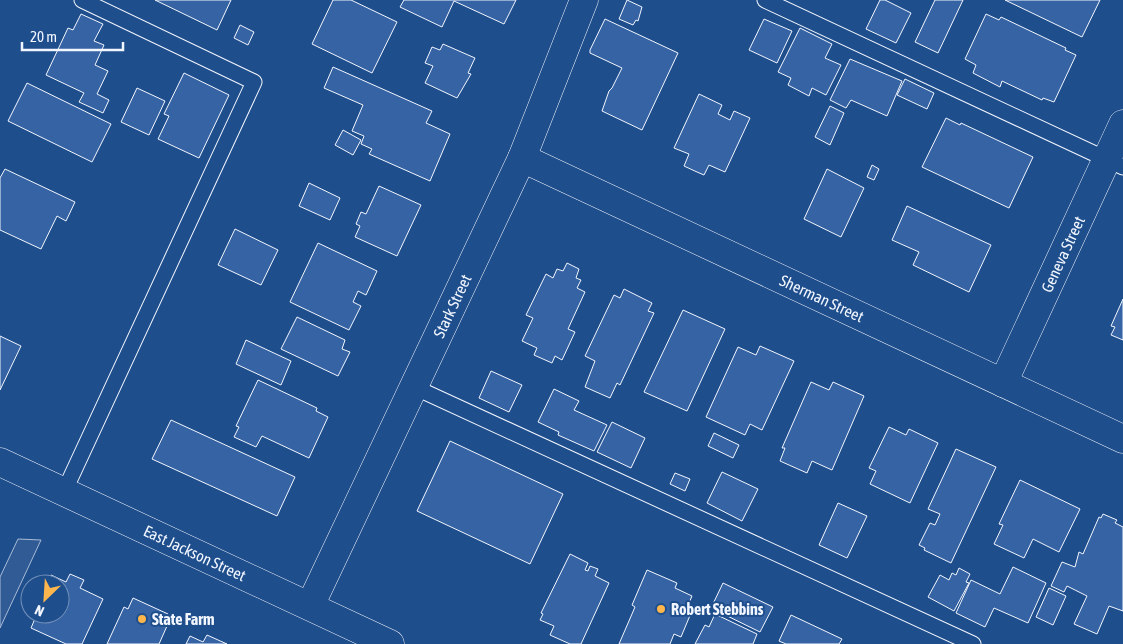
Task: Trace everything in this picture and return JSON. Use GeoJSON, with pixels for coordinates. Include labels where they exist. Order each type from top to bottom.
{"type":"FeatureCollection","features":[{"type":"Feature","properties":{"kind":"street","name":"Stark Street"},"geometry":{"type":"LineString","coordinates":[[310,606],[522,158],[584,0]]}},
{"type":"Feature","properties":{"kind":"street","name":"Geneva Street"},"geometry":{"type":"LineString","coordinates":[[1003,383],[1115,163],[1123,124]]}},
{"type":"Feature","properties":{"kind":"street","name":"Sherman Street"},"geometry":{"type":"LineString","coordinates":[[522,158],[1123,439]]}},
{"type":"Feature","properties":{"kind":"street","name":"East Jackson Street"},"geometry":{"type":"LineString","coordinates":[[0,462],[390,644]]}},
{"type":"Feature","properties":{"kind":"lane"},"geometry":{"type":"LineString","coordinates":[[64,492],[254,82],[82,0]]}},
{"type":"Feature","properties":{"kind":"lane"},"geometry":{"type":"LineString","coordinates":[[765,0],[1115,163]]}},
{"type":"Feature","properties":{"kind":"lane"},"geometry":{"type":"LineString","coordinates":[[414,387],[973,644]]}},
{"type":"Feature","properties":{"kind":"shaded area"},"geometry":{"type":"Polygon","coordinates":[[[18,539],[41,540],[25,574],[20,574],[20,585],[0,628],[0,577],[18,539]]]}},
{"type":"Feature","properties":{"kind":"building"},"geometry":{"type":"Polygon","coordinates":[[[155,0],[231,0],[217,30],[155,0]]]}},
{"type":"Feature","properties":{"kind":"building"},"geometry":{"type":"Polygon","coordinates":[[[333,0],[351,0],[397,22],[372,73],[312,44],[333,0]]]}},
{"type":"Feature","properties":{"kind":"building"},"geometry":{"type":"Polygon","coordinates":[[[404,0],[516,0],[504,24],[454,1],[442,27],[400,7],[404,0]]]}},
{"type":"Feature","properties":{"kind":"building"},"geometry":{"type":"Polygon","coordinates":[[[627,0],[642,7],[638,21],[636,20],[633,25],[619,19],[627,0]]]}},
{"type":"Feature","properties":{"kind":"building"},"geometry":{"type":"Polygon","coordinates":[[[880,0],[885,0],[911,13],[896,43],[866,29],[880,0]]]}},
{"type":"Feature","properties":{"kind":"building"},"geometry":{"type":"Polygon","coordinates":[[[935,0],[963,0],[938,53],[915,42],[935,0]]]}},
{"type":"Feature","properties":{"kind":"building"},"geometry":{"type":"Polygon","coordinates":[[[1005,0],[1100,0],[1082,37],[1005,0]]]}},
{"type":"Feature","properties":{"kind":"building"},"geometry":{"type":"Polygon","coordinates":[[[81,14],[103,24],[94,41],[104,45],[95,65],[108,71],[97,94],[109,100],[103,113],[79,102],[84,93],[46,75],[68,28],[73,30],[81,14]]]}},
{"type":"Feature","properties":{"kind":"building"},"geometry":{"type":"Polygon","coordinates":[[[986,14],[999,20],[1001,17],[1066,48],[1065,50],[1076,55],[1054,102],[1043,98],[1042,100],[1002,81],[1000,87],[973,73],[976,65],[965,59],[986,14]]]}},
{"type":"Feature","properties":{"kind":"building"},"geometry":{"type":"Polygon","coordinates":[[[605,19],[678,53],[642,130],[602,111],[609,91],[622,68],[590,53],[605,19]]]}},
{"type":"Feature","properties":{"kind":"building"},"geometry":{"type":"Polygon","coordinates":[[[764,19],[792,31],[777,63],[749,50],[764,19]]]}},
{"type":"Feature","properties":{"kind":"building"},"geometry":{"type":"Polygon","coordinates":[[[240,25],[254,32],[248,45],[234,38],[240,25]]]}},
{"type":"Feature","properties":{"kind":"building"},"geometry":{"type":"Polygon","coordinates":[[[800,28],[832,44],[825,58],[841,65],[826,95],[812,88],[809,96],[788,85],[791,78],[778,72],[800,28]]]}},
{"type":"Feature","properties":{"kind":"building"},"geometry":{"type":"Polygon","coordinates":[[[443,44],[475,58],[468,73],[471,74],[457,98],[425,83],[433,66],[425,63],[432,47],[440,50],[443,44]]]}},
{"type":"Feature","properties":{"kind":"building"},"geometry":{"type":"Polygon","coordinates":[[[850,59],[902,81],[887,116],[851,100],[846,108],[830,100],[850,59]]]}},
{"type":"Feature","properties":{"kind":"building"},"geometry":{"type":"Polygon","coordinates":[[[333,67],[432,111],[426,123],[450,134],[430,181],[369,154],[372,149],[361,144],[364,136],[352,131],[363,105],[324,88],[333,67]]]}},
{"type":"Feature","properties":{"kind":"building"},"geometry":{"type":"Polygon","coordinates":[[[184,73],[229,95],[199,158],[158,139],[169,116],[164,114],[184,73]]]}},
{"type":"Feature","properties":{"kind":"building"},"geometry":{"type":"Polygon","coordinates":[[[905,79],[934,93],[927,109],[897,95],[905,79]]]}},
{"type":"Feature","properties":{"kind":"building"},"geometry":{"type":"Polygon","coordinates":[[[27,83],[111,124],[92,162],[8,121],[27,83]]]}},
{"type":"Feature","properties":{"kind":"building"},"geometry":{"type":"Polygon","coordinates":[[[137,88],[165,101],[149,135],[121,122],[137,88]]]}},
{"type":"Feature","properties":{"kind":"building"},"geometry":{"type":"Polygon","coordinates":[[[699,94],[722,105],[718,114],[730,120],[734,111],[750,118],[725,172],[709,165],[704,175],[684,166],[689,154],[674,148],[699,94]]]}},
{"type":"Feature","properties":{"kind":"building"},"geometry":{"type":"Polygon","coordinates":[[[830,106],[844,113],[830,145],[815,137],[830,106]]]}},
{"type":"Feature","properties":{"kind":"building"},"geometry":{"type":"Polygon","coordinates":[[[946,118],[960,125],[961,123],[1033,157],[1009,208],[922,167],[946,118]]]}},
{"type":"Feature","properties":{"kind":"building"},"geometry":{"type":"Polygon","coordinates":[[[343,130],[361,140],[353,155],[335,145],[343,130]]]}},
{"type":"Feature","properties":{"kind":"building"},"geometry":{"type":"Polygon","coordinates":[[[872,165],[879,169],[874,180],[867,177],[872,165]]]}},
{"type":"Feature","properties":{"kind":"building"},"geometry":{"type":"Polygon","coordinates":[[[5,169],[75,202],[66,221],[57,216],[41,249],[0,230],[0,178],[5,169]]]}},
{"type":"Feature","properties":{"kind":"building"},"geometry":{"type":"Polygon","coordinates":[[[827,169],[864,188],[841,237],[804,219],[827,169]]]}},
{"type":"Feature","properties":{"kind":"building"},"geometry":{"type":"Polygon","coordinates":[[[309,183],[340,198],[330,220],[299,206],[309,183]]]}},
{"type":"Feature","properties":{"kind":"building"},"geometry":{"type":"Polygon","coordinates":[[[379,186],[421,205],[397,256],[355,237],[360,226],[356,224],[361,212],[366,214],[379,186]]]}},
{"type":"Feature","properties":{"kind":"building"},"geometry":{"type":"Polygon","coordinates":[[[907,206],[991,245],[969,292],[913,265],[919,252],[892,240],[907,206]]]}},
{"type":"Feature","properties":{"kind":"building"},"geometry":{"type":"Polygon","coordinates":[[[235,229],[278,250],[261,285],[218,265],[235,229]]]}},
{"type":"Feature","properties":{"kind":"building"},"geometry":{"type":"Polygon","coordinates":[[[318,243],[377,271],[366,295],[358,291],[353,302],[361,306],[349,330],[290,302],[318,243]]]}},
{"type":"Feature","properties":{"kind":"building"},"geometry":{"type":"Polygon","coordinates":[[[567,263],[579,269],[576,278],[581,280],[577,288],[585,292],[568,329],[575,332],[562,360],[555,356],[552,363],[534,355],[537,348],[522,341],[533,318],[526,315],[546,274],[553,278],[557,269],[563,271],[567,263]]]}},
{"type":"Feature","properties":{"kind":"building"},"geometry":{"type":"Polygon","coordinates":[[[624,289],[652,303],[648,311],[654,313],[620,385],[617,383],[610,398],[585,387],[595,361],[585,356],[614,295],[620,298],[624,289]]]}},
{"type":"Feature","properties":{"kind":"building"},"geometry":{"type":"Polygon","coordinates":[[[1123,299],[1123,340],[1111,335],[1115,327],[1111,326],[1123,299]]]}},
{"type":"Feature","properties":{"kind":"building"},"geometry":{"type":"Polygon","coordinates":[[[683,310],[725,329],[687,411],[644,392],[683,310]]]}},
{"type":"Feature","properties":{"kind":"building"},"geometry":{"type":"Polygon","coordinates":[[[297,317],[345,340],[342,349],[350,352],[338,376],[281,349],[297,317]]]}},
{"type":"Feature","properties":{"kind":"building"},"geometry":{"type":"Polygon","coordinates":[[[0,336],[21,346],[0,390],[0,336]]]}},
{"type":"Feature","properties":{"kind":"building"},"geometry":{"type":"Polygon","coordinates":[[[246,340],[291,361],[281,385],[236,364],[246,340]]]}},
{"type":"Feature","properties":{"kind":"building"},"geometry":{"type":"Polygon","coordinates":[[[760,346],[794,361],[762,430],[750,424],[745,435],[706,417],[738,347],[756,355],[760,346]]]}},
{"type":"Feature","properties":{"kind":"building"},"geometry":{"type":"Polygon","coordinates":[[[491,371],[522,385],[509,412],[479,398],[491,371]]]}},
{"type":"Feature","properties":{"kind":"building"},"geometry":{"type":"Polygon","coordinates":[[[258,380],[317,408],[316,411],[328,417],[309,458],[262,436],[256,447],[234,437],[239,427],[236,426],[258,380]]]}},
{"type":"Feature","properties":{"kind":"building"},"geometry":{"type":"Polygon","coordinates":[[[811,382],[829,390],[833,382],[864,396],[832,470],[812,461],[807,473],[780,461],[785,448],[782,448],[811,382]]]}},
{"type":"Feature","properties":{"kind":"building"},"geometry":{"type":"Polygon","coordinates":[[[554,389],[579,401],[574,410],[607,425],[594,451],[558,435],[559,432],[538,422],[554,389]]]}},
{"type":"Feature","properties":{"kind":"building"},"geometry":{"type":"Polygon","coordinates":[[[171,420],[295,477],[277,516],[152,459],[171,420]]]}},
{"type":"Feature","properties":{"kind":"building"},"geometry":{"type":"Polygon","coordinates":[[[612,422],[645,438],[631,468],[597,452],[612,422]]]}},
{"type":"Feature","properties":{"kind":"building"},"geometry":{"type":"Polygon","coordinates":[[[889,427],[906,435],[909,429],[938,443],[910,503],[870,484],[876,471],[869,468],[889,427]]]}},
{"type":"Feature","properties":{"kind":"building"},"geometry":{"type":"Polygon","coordinates":[[[714,433],[739,445],[733,458],[708,446],[714,433]]]}},
{"type":"Feature","properties":{"kind":"building"},"geometry":{"type":"Polygon","coordinates":[[[450,441],[563,494],[530,564],[417,511],[450,441]]]}},
{"type":"Feature","properties":{"kind":"building"},"geometry":{"type":"Polygon","coordinates":[[[956,449],[996,467],[951,563],[924,550],[925,548],[919,545],[930,523],[935,525],[940,514],[928,509],[956,449]]]}},
{"type":"Feature","properties":{"kind":"building"},"geometry":{"type":"Polygon","coordinates":[[[722,472],[758,489],[742,521],[707,503],[722,472]]]}},
{"type":"Feature","properties":{"kind":"building"},"geometry":{"type":"Polygon","coordinates":[[[675,473],[690,479],[685,491],[670,484],[675,473]]]}},
{"type":"Feature","properties":{"kind":"building"},"geometry":{"type":"Polygon","coordinates":[[[1020,480],[1080,509],[1059,552],[1033,539],[1024,558],[994,544],[1003,525],[999,524],[1020,480]]]}},
{"type":"Feature","properties":{"kind":"building"},"geometry":{"type":"Polygon","coordinates":[[[838,503],[867,516],[847,558],[819,545],[838,503]]]}},
{"type":"Feature","properties":{"kind":"building"},"geometry":{"type":"Polygon","coordinates":[[[1103,514],[1117,520],[1115,523],[1123,527],[1123,611],[1109,606],[1097,634],[1074,624],[1087,596],[1067,586],[1064,592],[1051,586],[1062,562],[1075,567],[1079,552],[1083,554],[1099,517],[1101,518],[1103,514]]]}},
{"type":"Feature","properties":{"kind":"building"},"geometry":{"type":"Polygon","coordinates":[[[570,554],[588,563],[585,570],[588,571],[590,566],[598,569],[595,576],[609,583],[581,644],[570,644],[550,635],[554,626],[540,620],[543,614],[541,613],[570,554]]]}},
{"type":"Feature","properties":{"kind":"building"},"geometry":{"type":"Polygon","coordinates":[[[1013,567],[1046,583],[1028,623],[994,608],[985,627],[956,613],[971,580],[1000,594],[1013,567]]]}},
{"type":"Feature","properties":{"kind":"building"},"geometry":{"type":"Polygon","coordinates":[[[959,568],[970,574],[966,582],[969,583],[954,611],[928,597],[940,575],[949,580],[952,573],[956,575],[959,568]]]}},
{"type":"Feature","properties":{"kind":"building","name":"Robert Stebbins"},"geometry":{"type":"Polygon","coordinates":[[[647,570],[677,583],[675,588],[692,596],[686,610],[691,613],[681,637],[674,634],[670,644],[619,644],[635,607],[632,605],[647,570]]]}},
{"type":"Feature","properties":{"kind":"building"},"geometry":{"type":"Polygon","coordinates":[[[70,574],[84,580],[80,588],[103,599],[82,644],[66,644],[31,628],[33,624],[70,624],[70,574]]]}},
{"type":"Feature","properties":{"kind":"building"},"geometry":{"type":"Polygon","coordinates":[[[723,583],[773,607],[760,632],[711,608],[723,583]]]}},
{"type":"Feature","properties":{"kind":"building"},"geometry":{"type":"Polygon","coordinates":[[[1049,588],[1066,596],[1053,625],[1036,617],[1049,588]]]}},
{"type":"Feature","properties":{"kind":"building","name":"State Farm"},"geometry":{"type":"Polygon","coordinates":[[[133,598],[168,614],[163,624],[167,626],[159,644],[107,644],[124,607],[128,609],[133,598]]]}},
{"type":"Feature","properties":{"kind":"building"},"geometry":{"type":"Polygon","coordinates":[[[715,614],[757,634],[753,644],[695,644],[705,625],[709,627],[715,614]]]}},
{"type":"Feature","properties":{"kind":"building"},"geometry":{"type":"Polygon","coordinates":[[[791,615],[842,639],[839,644],[786,644],[779,641],[791,615]]]}},
{"type":"Feature","properties":{"kind":"building"},"geometry":{"type":"Polygon","coordinates":[[[207,635],[227,644],[186,644],[190,636],[203,642],[207,635]]]}},
{"type":"Feature","properties":{"kind":"place","name":"Robert Stebbins"},"geometry":{"type":"Point","coordinates":[661,609]}},
{"type":"Feature","properties":{"kind":"place","name":"State Farm"},"geometry":{"type":"Point","coordinates":[142,619]}}]}
